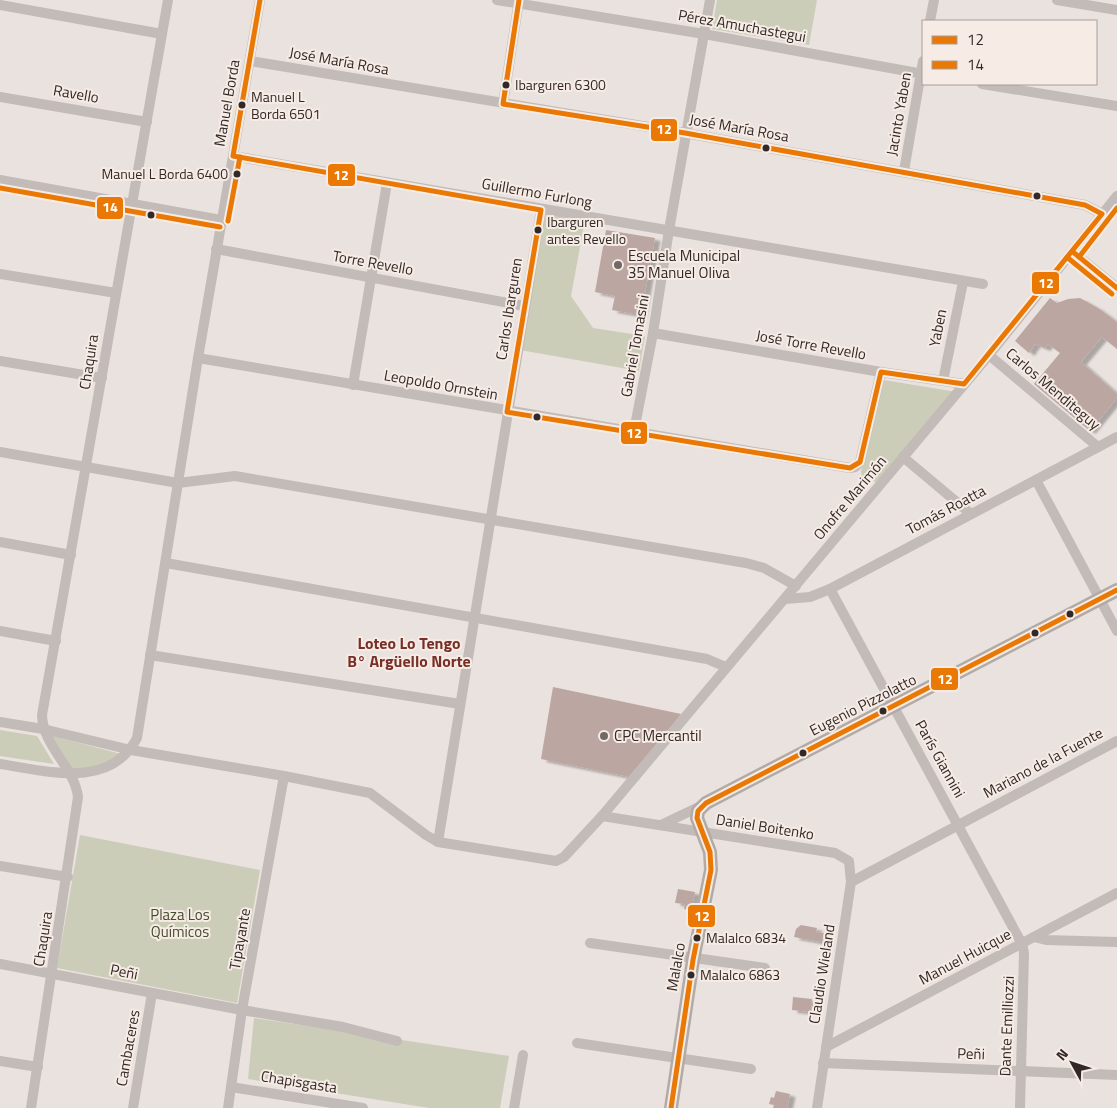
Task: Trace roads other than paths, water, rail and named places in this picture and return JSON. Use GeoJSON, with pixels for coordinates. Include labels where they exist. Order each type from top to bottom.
{"type":"FeatureCollection","features":[{"type":"Feature","properties":{"kind":"main road","name":"Eugenio Pizzolatto"},"geometry":{"type":"LineString","coordinates":[[706,803],[895,707],[1117,590]]}},
{"type":"Feature","properties":{"kind":"main road"},"geometry":{"type":"LineString","coordinates":[[704,832],[697,818],[698,811],[706,803]]}},
{"type":"Feature","properties":{"kind":"main road","name":"Malalco"},"geometry":{"type":"LineString","coordinates":[[670,1108],[693,960],[710,870],[710,852],[704,832]]}},
{"type":"Feature","properties":{"kind":"street","name":"Chaquira"},"geometry":{"type":"LineString","coordinates":[[31,1108],[68,877],[78,797],[71,775],[50,744],[43,729],[42,715],[168,0]]}},
{"type":"Feature","properties":{"kind":"street","name":"Manuel Borda"},"geometry":{"type":"LineString","coordinates":[[178,483],[216,249],[260,0]]}},
{"type":"Feature","properties":{"kind":"street","name":"Pérez Amuchastegui"},"geometry":{"type":"LineString","coordinates":[[498,0],[704,34],[922,74]]}},
{"type":"Feature","properties":{"kind":"street","name":"Gabriel Tomasini"},"geometry":{"type":"LineString","coordinates":[[634,431],[654,333],[668,230],[710,0]]}},
{"type":"Feature","properties":{"kind":"street"},"geometry":{"type":"LineString","coordinates":[[930,20],[934,0]]}},
{"type":"Feature","properties":{"kind":"street"},"geometry":{"type":"LineString","coordinates":[[1057,0],[1117,10]]}},
{"type":"Feature","properties":{"kind":"street"},"geometry":{"type":"LineString","coordinates":[[503,104],[519,2]]}},
{"type":"Feature","properties":{"kind":"street"},"geometry":{"type":"LineString","coordinates":[[0,5],[162,34]]}},
{"type":"Feature","properties":{"kind":"street","name":"José María Rosa"},"geometry":{"type":"LineString","coordinates":[[250,61],[904,171],[1085,205],[1102,214]]}},
{"type":"Feature","properties":{"kind":"street","name":"Jacinto Yaben"},"geometry":{"type":"LineString","coordinates":[[904,171],[922,74]]}},
{"type":"Feature","properties":{"kind":"street"},"geometry":{"type":"LineString","coordinates":[[988,85],[1117,106]]}},
{"type":"Feature","properties":{"kind":"street","name":"Ravello"},"geometry":{"type":"LineString","coordinates":[[0,97],[146,122]]}},
{"type":"Feature","properties":{"kind":"street","name":"Guillermo Furlong"},"geometry":{"type":"LineString","coordinates":[[233,156],[983,284]]}},
{"type":"Feature","properties":{"kind":"street"},"geometry":{"type":"LineString","coordinates":[[0,180],[222,220]]}},
{"type":"Feature","properties":{"kind":"street"},"geometry":{"type":"LineString","coordinates":[[353,385],[387,183]]}},
{"type":"Feature","properties":{"kind":"street","name":"Onofre Marimón"},"geometry":{"type":"LineString","coordinates":[[438,842],[556,861],[564,857],[602,816],[796,586],[989,355],[1117,196]]}},
{"type":"Feature","properties":{"kind":"street","name":"Carlos Ibarguren"},"geometry":{"type":"LineString","coordinates":[[438,842],[541,210]]}},
{"type":"Feature","properties":{"kind":"street","name":"Torre Revello"},"geometry":{"type":"LineString","coordinates":[[216,249],[525,306]]}},
{"type":"Feature","properties":{"kind":"street"},"geometry":{"type":"LineString","coordinates":[[1073,252],[1117,288]]}},
{"type":"Feature","properties":{"kind":"street"},"geometry":{"type":"LineString","coordinates":[[0,274],[116,293]]}},
{"type":"Feature","properties":{"kind":"street","name":"Yaben"},"geometry":{"type":"LineString","coordinates":[[943,381],[963,282]]}},
{"type":"Feature","properties":{"kind":"street","name":"José Torre Revello"},"geometry":{"type":"LineString","coordinates":[[654,333],[881,372],[964,384]]}},
{"type":"Feature","properties":{"kind":"street","name":"Carlos Menditeguy"},"geometry":{"type":"LineString","coordinates":[[989,355],[1098,447]]}},
{"type":"Feature","properties":{"kind":"street","name":"Leopoldo Ornstein"},"geometry":{"type":"LineString","coordinates":[[198,358],[507,412],[634,431],[850,468],[856,467],[860,462],[881,372]]}},
{"type":"Feature","properties":{"kind":"street"},"geometry":{"type":"LineString","coordinates":[[0,361],[102,378]]}},
{"type":"Feature","properties":{"kind":"street","name":"Tomás Roatta"},"geometry":{"type":"LineString","coordinates":[[785,599],[796,600],[810,597],[830,589],[1117,437]]}},
{"type":"Feature","properties":{"kind":"street"},"geometry":{"type":"LineString","coordinates":[[0,452],[178,483],[235,476],[746,563],[764,568],[796,586]]}},
{"type":"Feature","properties":{"kind":"street"},"geometry":{"type":"LineString","coordinates":[[903,457],[971,514]]}},
{"type":"Feature","properties":{"kind":"street"},"geometry":{"type":"LineString","coordinates":[[1036,480],[1117,631]]}},
{"type":"Feature","properties":{"kind":"street"},"geometry":{"type":"LineString","coordinates":[[0,764],[71,775],[90,772],[108,766],[131,750],[137,738],[178,483]]}},
{"type":"Feature","properties":{"kind":"street"},"geometry":{"type":"LineString","coordinates":[[0,542],[71,555]]}},
{"type":"Feature","properties":{"kind":"street"},"geometry":{"type":"LineString","coordinates":[[166,563],[474,616],[707,659],[726,667]]}},
{"type":"Feature","properties":{"kind":"street","name":"París Giannini"},"geometry":{"type":"LineString","coordinates":[[830,589],[1022,944]]}},
{"type":"Feature","properties":{"kind":"street"},"geometry":{"type":"LineString","coordinates":[[0,631],[56,641]]}},
{"type":"Feature","properties":{"kind":"street"},"geometry":{"type":"LineString","coordinates":[[150,655],[460,704]]}},
{"type":"Feature","properties":{"kind":"street"},"geometry":{"type":"LineString","coordinates":[[0,722],[43,729],[131,750],[284,776],[370,793],[426,836],[438,842]]}},
{"type":"Feature","properties":{"kind":"street","name":"Mariano de la Fuente"},"geometry":{"type":"LineString","coordinates":[[851,882],[1117,741]]}},
{"type":"Feature","properties":{"kind":"street","name":"Tipayante"},"geometry":{"type":"LineString","coordinates":[[228,1108],[242,1010],[284,776]]}},
{"type":"Feature","properties":{"kind":"street"},"geometry":{"type":"LineString","coordinates":[[660,825],[706,803]]}},
{"type":"Feature","properties":{"kind":"street","name":"Daniel Boitenko"},"geometry":{"type":"LineString","coordinates":[[602,816],[835,853]]}},
{"type":"Feature","properties":{"kind":"street","name":"Claudio Wieland"},"geometry":{"type":"LineString","coordinates":[[816,1108],[851,882],[849,861],[835,853]]}},
{"type":"Feature","properties":{"kind":"street"},"geometry":{"type":"LineString","coordinates":[[0,866],[68,877]]}},
{"type":"Feature","properties":{"kind":"street","name":"Manuel Huicque"},"geometry":{"type":"LineString","coordinates":[[826,1047],[1117,893]]}},
{"type":"Feature","properties":{"kind":"street"},"geometry":{"type":"LineString","coordinates":[[1034,937],[1046,940],[1117,942]]}},
{"type":"Feature","properties":{"kind":"street"},"geometry":{"type":"LineString","coordinates":[[590,943],[693,960],[764,968]]}},
{"type":"Feature","properties":{"kind":"street","name":"Dante Emilliozzi"},"geometry":{"type":"LineString","coordinates":[[1020,1108],[1024,953],[1022,944]]}},
{"type":"Feature","properties":{"kind":"street","name":"Peñi"},"geometry":{"type":"LineString","coordinates":[[0,964],[242,1010],[343,1027],[396,1040]]}},
{"type":"Feature","properties":{"kind":"street","name":"Cambaceres"},"geometry":{"type":"LineString","coordinates":[[133,1108],[152,993]]}},
{"type":"Feature","properties":{"kind":"street"},"geometry":{"type":"LineString","coordinates":[[577,1043],[751,1069]]}},
{"type":"Feature","properties":{"kind":"street"},"geometry":{"type":"LineString","coordinates":[[514,1108],[523,1055]]}},
{"type":"Feature","properties":{"kind":"street"},"geometry":{"type":"LineString","coordinates":[[0,1061],[38,1067]]}},
{"type":"Feature","properties":{"kind":"street","name":"Peñi"},"geometry":{"type":"LineString","coordinates":[[823,1063],[1117,1075]]}},
{"type":"Feature","properties":{"kind":"street","name":"Chapisgasta"},"geometry":{"type":"LineString","coordinates":[[231,1087],[363,1108]]}},
{"type":"Feature","properties":{"kind":"place","name":"Ibarguren 6300"},"geometry":{"type":"Point","coordinates":[506,85]}},
{"type":"Feature","properties":{"kind":"place","name":"Manuel L Borda 6501"},"geometry":{"type":"Point","coordinates":[242,105]}},
{"type":"Feature","properties":{"kind":"place","name":"Manuel L Borda 6400"},"geometry":{"type":"Point","coordinates":[237,174]}},
{"type":"Feature","properties":{"kind":"place","name":"Ibarguren antes Revello"},"geometry":{"type":"Point","coordinates":[538,230]}},
{"type":"Feature","properties":{"kind":"place","name":"Escuela Municipal 35 Manuel Oliva"},"geometry":{"type":"Point","coordinates":[618,265]}},
{"type":"Feature","properties":{"kind":"place","name":"CPC Mercantil"},"geometry":{"type":"Point","coordinates":[604,736]}},
{"type":"Feature","properties":{"kind":"place","name":"Malalco 6834"},"geometry":{"type":"Point","coordinates":[697,938]}},
{"type":"Feature","properties":{"kind":"place","name":"Malalco 6863"},"geometry":{"type":"Point","coordinates":[691,975]}},
{"type":"Feature","properties":{"kind":"district","name":"Loteo Lo Tengo B° Argüello Norte"},"geometry":{"type":"Point","coordinates":[409,652]}},
{"type":"Feature","properties":{"kind":"park label","name":"Plaza Los Químicos"},"geometry":{"type":"Point","coordinates":[180,924]}}]}
